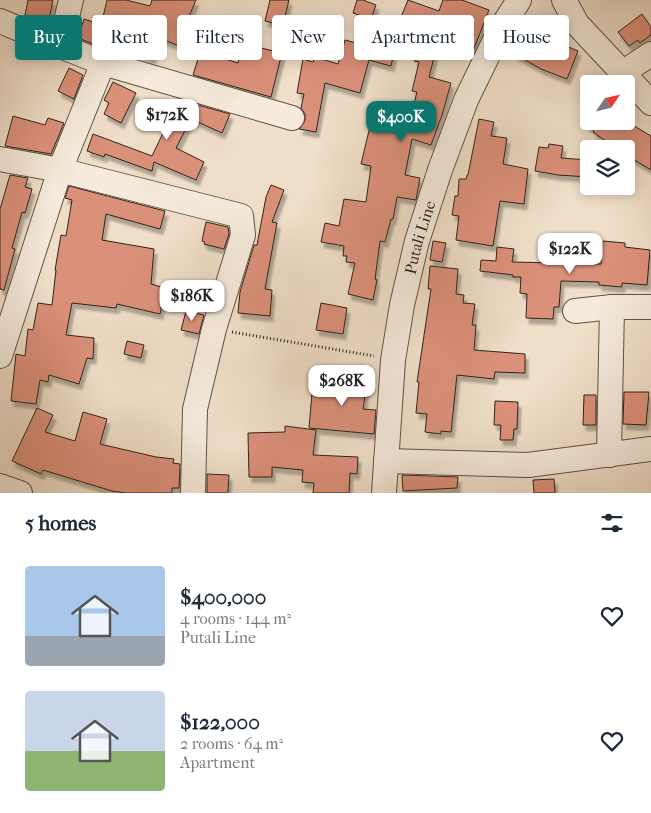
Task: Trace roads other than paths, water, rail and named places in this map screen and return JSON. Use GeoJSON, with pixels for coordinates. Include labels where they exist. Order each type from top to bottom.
{"type":"FeatureCollection","features":[{"type":"Feature","properties":{"kind":"street"},"geometry":{"type":"LineString","coordinates":[[67,15],[71,0]]}},
{"type":"Feature","properties":{"kind":"street","name":"Putali Line"},"geometry":{"type":"LineString","coordinates":[[384,493],[393,360],[402,305],[417,241],[440,170],[466,100],[500,30],[518,0]]}},
{"type":"Feature","properties":{"kind":"street"},"geometry":{"type":"LineString","coordinates":[[564,0],[577,24],[651,103]]}},
{"type":"Feature","properties":{"kind":"street"},"geometry":{"type":"LineString","coordinates":[[0,21],[15,27]]}},
{"type":"Feature","properties":{"kind":"street"},"geometry":{"type":"LineString","coordinates":[[622,73],[651,54]]}},
{"type":"Feature","properties":{"kind":"street"},"geometry":{"type":"LineString","coordinates":[[82,55],[103,63],[292,118]]}},
{"type":"Feature","properties":{"kind":"street"},"geometry":{"type":"LineString","coordinates":[[0,356],[60,170],[103,63]]}},
{"type":"Feature","properties":{"kind":"street"},"geometry":{"type":"LineString","coordinates":[[0,159],[60,170],[241,216],[243,235],[214,329],[195,409],[193,493]]}},
{"type":"Feature","properties":{"kind":"street"},"geometry":{"type":"LineString","coordinates":[[609,455],[612,306]]}},
{"type":"Feature","properties":{"kind":"street"},"geometry":{"type":"LineString","coordinates":[[575,312],[612,306],[651,307]]}},
{"type":"Feature","properties":{"kind":"street"},"geometry":{"type":"LineString","coordinates":[[386,461],[528,465],[651,449]]}},
{"type":"Feature","properties":{"kind":"street"},"geometry":{"type":"LineString","coordinates":[[0,486],[20,493]]}}]}
